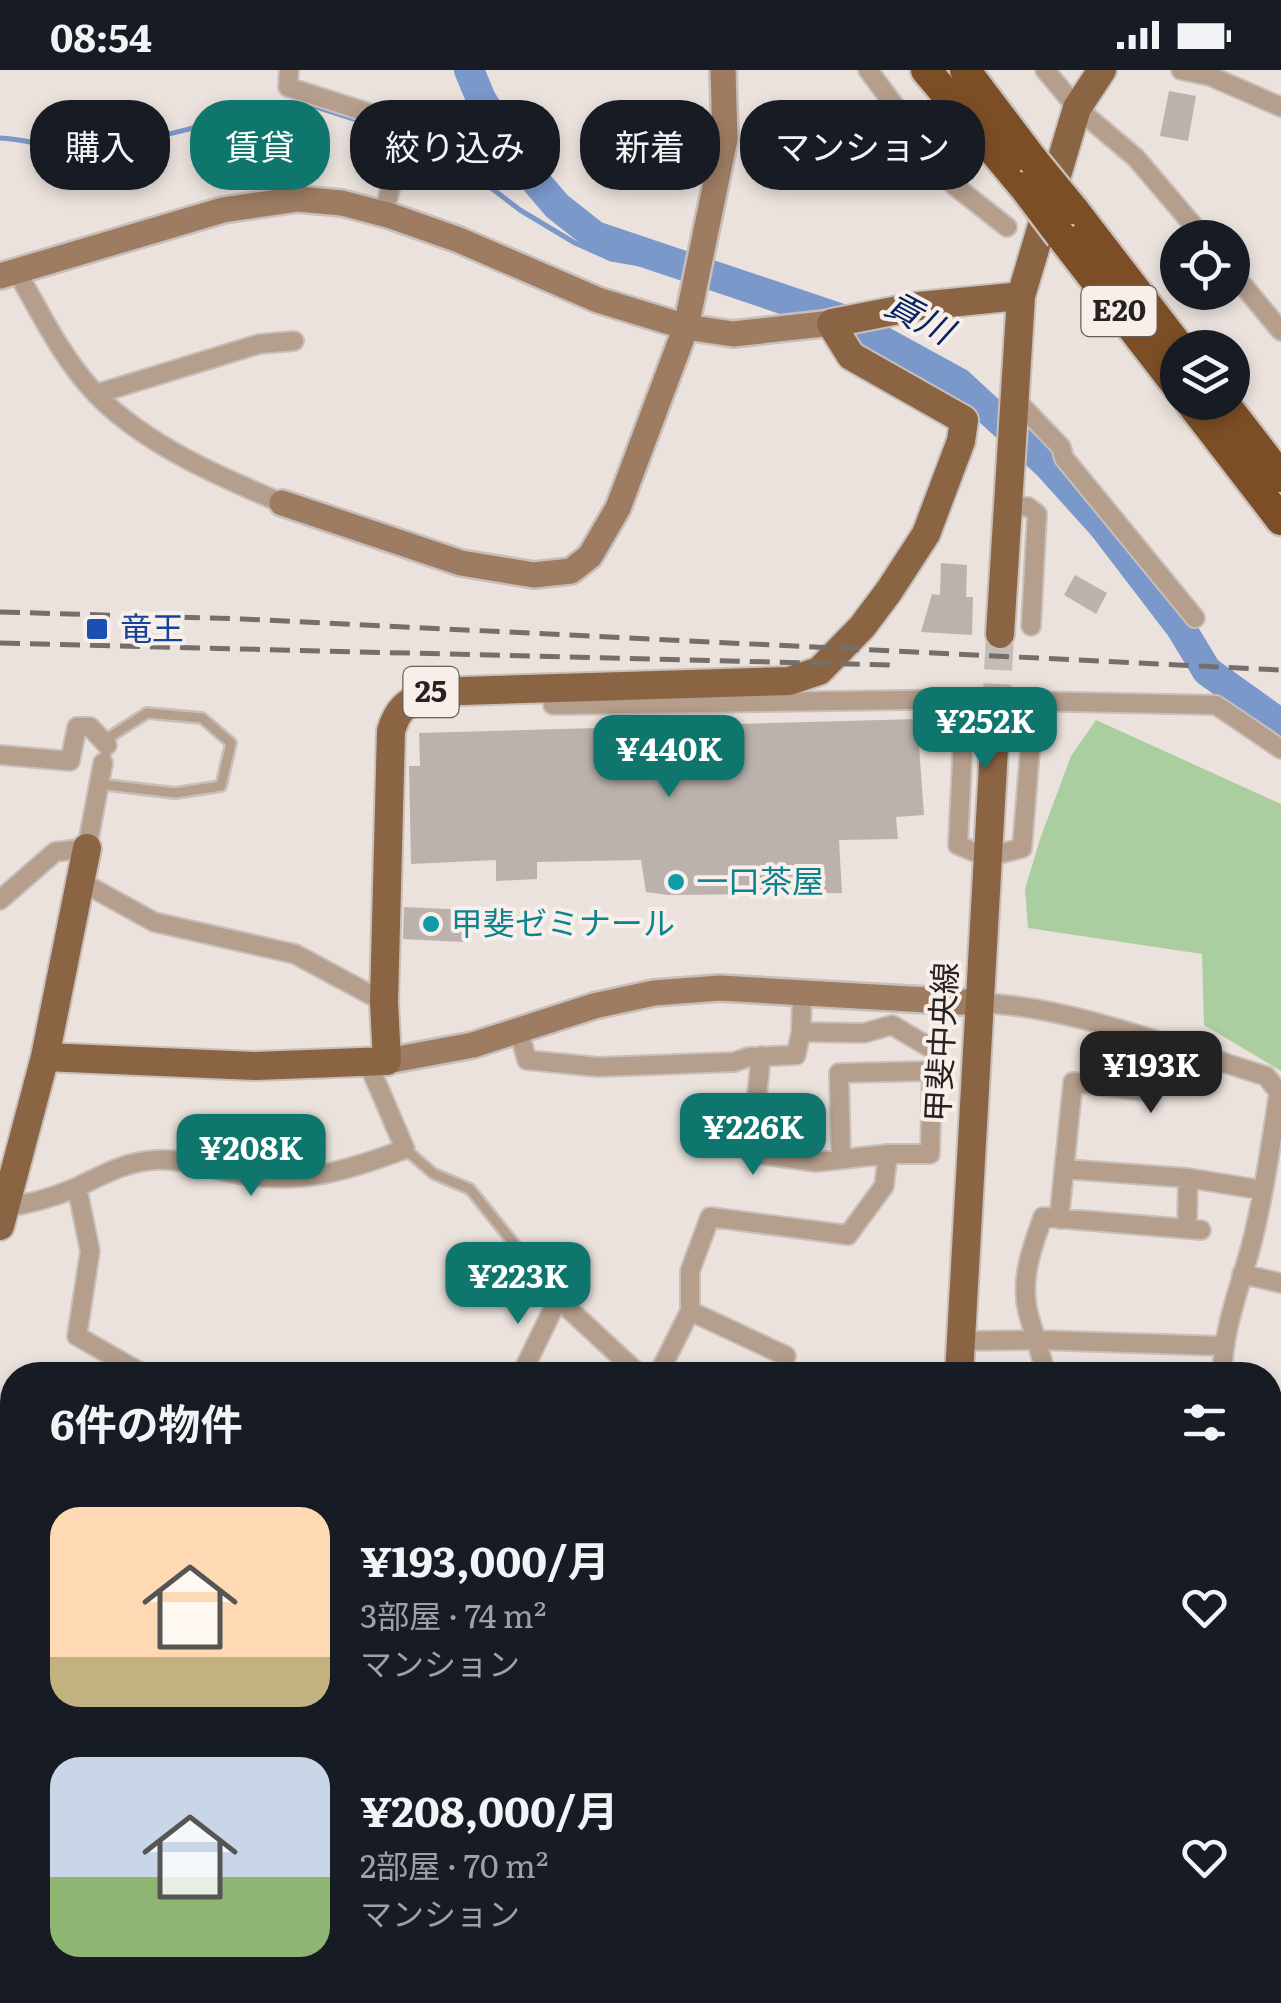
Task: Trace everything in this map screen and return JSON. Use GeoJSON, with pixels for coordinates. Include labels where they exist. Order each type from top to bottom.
{"type":"FeatureCollection","features":[{"type":"Feature","properties":{"kind":"highway","name":"E20"},"geometry":{"type":"LineString","coordinates":[[926,70],[1029,173]]}},
{"type":"Feature","properties":{"kind":"highway","name":"E20"},"geometry":{"type":"LineString","coordinates":[[965,70],[1029,173],[1160,359]]}},
{"type":"Feature","properties":{"kind":"highway","name":"E20"},"geometry":{"type":"LineString","coordinates":[[1067,222],[1164,330]]}},
{"type":"Feature","properties":{"kind":"highway"},"geometry":{"type":"LineString","coordinates":[[1204,420],[1281,520]]}},
{"type":"Feature","properties":{"kind":"highway"},"geometry":{"type":"LineString","coordinates":[[1237,420],[1281,477]]}},
{"type":"Feature","properties":{"kind":"main road"},"geometry":{"type":"LineString","coordinates":[[1000,634],[1020,296],[1077,108],[1102,70]]}},
{"type":"Feature","properties":{"kind":"main road"},"geometry":{"type":"LineString","coordinates":[[832,324],[920,306],[1020,296]]}},
{"type":"Feature","properties":{"kind":"main road","name":"25"},"geometry":{"type":"LineString","coordinates":[[378,1062],[384,1002],[391,731],[396,713],[405,704],[430,692],[790,681],[818,671],[862,627],[926,534],[961,441],[964,420],[851,356],[832,324]]}},
{"type":"Feature","properties":{"kind":"main road","name":"甲斐中央線"},"geometry":{"type":"LineString","coordinates":[[960,1362],[987,857],[979,703]]}},
{"type":"Feature","properties":{"kind":"main road"},"geometry":{"type":"LineString","coordinates":[[2,1214],[45,1058],[87,848]]}},
{"type":"Feature","properties":{"kind":"main road"},"geometry":{"type":"LineString","coordinates":[[45,1058],[255,1066],[378,1062]]}},
{"type":"Feature","properties":{"kind":"street"},"geometry":{"type":"LineString","coordinates":[[290,70],[288,87],[394,121],[399,153],[384,214]]}},
{"type":"Feature","properties":{"kind":"street"},"geometry":{"type":"LineString","coordinates":[[723,70],[725,138],[686,327],[618,508],[590,556],[571,571],[534,575],[461,563],[282,503],[222,478],[154,438],[96,394],[8,274],[223,210],[298,199],[342,203],[384,214],[459,240],[598,300],[686,327],[733,334],[832,324]]}},
{"type":"Feature","properties":{"kind":"street"},"geometry":{"type":"LineString","coordinates":[[868,70],[955,186],[1007,226]]}},
{"type":"Feature","properties":{"kind":"street"},"geometry":{"type":"LineString","coordinates":[[1044,70],[1077,108],[1136,158],[1189,220]]}},
{"type":"Feature","properties":{"kind":"street"},"geometry":{"type":"LineString","coordinates":[[1180,70],[1210,76],[1281,108]]}},
{"type":"Feature","properties":{"kind":"street"},"geometry":{"type":"LineString","coordinates":[[1250,293],[1281,330]]}},
{"type":"Feature","properties":{"kind":"street"},"geometry":{"type":"LineString","coordinates":[[96,394],[260,344],[294,341]]}},
{"type":"Feature","properties":{"kind":"street"},"geometry":{"type":"LineString","coordinates":[[1014,400],[1061,447],[1064,458],[1194,618]]}},
{"type":"Feature","properties":{"kind":"street"},"geometry":{"type":"LineString","coordinates":[[1008,500],[1037,514],[1031,626]]}},
{"type":"Feature","properties":{"kind":"street"},"geometry":{"type":"LineString","coordinates":[[552,689],[553,705],[1030,701],[1216,705],[1281,748]]}},
{"type":"Feature","properties":{"kind":"street"},"geometry":{"type":"LineString","coordinates":[[987,857],[1022,848],[1030,701]]}},
{"type":"Feature","properties":{"kind":"street"},"geometry":{"type":"LineString","coordinates":[[0,755],[70,760],[77,727],[90,727],[105,754],[87,848],[55,852],[0,900]]}},
{"type":"Feature","properties":{"kind":"street"},"geometry":{"type":"LineString","coordinates":[[80,880],[154,922],[295,954],[384,1002]]}},
{"type":"Feature","properties":{"kind":"street"},"geometry":{"type":"LineString","coordinates":[[2,1214],[77,1187],[115,1168],[154,1160],[290,1180],[350,1170],[404,1148],[378,1062],[473,1045],[518,1028],[654,993],[720,988],[1013,1004],[1266,1076],[1280,1092],[1222,1362]]}},
{"type":"Feature","properties":{"kind":"street"},"geometry":{"type":"LineString","coordinates":[[518,1028],[527,1060],[598,1067],[734,1062],[796,1055],[802,992]]}},
{"type":"Feature","properties":{"kind":"street"},"geometry":{"type":"LineString","coordinates":[[761,1056],[751,1154],[816,1162],[930,1154],[932,1071],[939,1053],[892,1025],[864,1033],[801,1032]]}},
{"type":"Feature","properties":{"kind":"street"},"geometry":{"type":"LineString","coordinates":[[1059,1218],[1073,1082],[1150,1092],[1167,1075],[1176,1049]]}},
{"type":"Feature","properties":{"kind":"street"},"geometry":{"type":"LineString","coordinates":[[841,1159],[840,1072],[932,1071]]}},
{"type":"Feature","properties":{"kind":"street"},"geometry":{"type":"LineString","coordinates":[[664,1362],[690,1311],[690,1272],[710,1217],[848,1235],[884,1186],[888,1154]]}},
{"type":"Feature","properties":{"kind":"street"},"geometry":{"type":"LineString","coordinates":[[1064,1169],[1188,1178],[1262,1190]]}},
{"type":"Feature","properties":{"kind":"street"},"geometry":{"type":"LineString","coordinates":[[1041,1362],[1026,1298],[1030,1253],[1043,1217],[1194,1229],[1188,1178]]}},
{"type":"Feature","properties":{"kind":"street"},"geometry":{"type":"LineString","coordinates":[[77,1187],[90,1252],[77,1336],[122,1362]]}},
{"type":"Feature","properties":{"kind":"street"},"geometry":{"type":"LineString","coordinates":[[528,1261],[558,1298],[626,1362]]}},
{"type":"Feature","properties":{"kind":"street"},"geometry":{"type":"LineString","coordinates":[[1242,1274],[1281,1283]]}},
{"type":"Feature","properties":{"kind":"street"},"geometry":{"type":"LineString","coordinates":[[528,1362],[558,1298]]}},
{"type":"Feature","properties":{"kind":"street"},"geometry":{"type":"LineString","coordinates":[[690,1311],[786,1356]]}},
{"type":"Feature","properties":{"kind":"street"},"geometry":{"type":"LineString","coordinates":[[961,1341],[1223,1346]]}},
{"type":"Feature","properties":{"kind":"lane"},"geometry":{"type":"LineString","coordinates":[[99,784],[175,794],[221,786],[231,744],[202,718],[147,714],[111,736],[105,754]]}},
{"type":"Feature","properties":{"kind":"lane"},"geometry":{"type":"LineString","coordinates":[[404,1148],[434,1174],[470,1189],[528,1261]]}},
{"type":"Feature","properties":{"kind":"green space"},"geometry":{"type":"Polygon","coordinates":[[[1096,720],[1281,804],[1281,1071],[1204,1025],[1202,954],[1028,928],[1025,889],[1040,839],[1071,756],[1096,720]]]}},
{"type":"Feature","properties":{"kind":"building"},"geometry":{"type":"Polygon","coordinates":[[[1169,91],[1196,96],[1188,141],[1160,136],[1169,91]]]}},
{"type":"Feature","properties":{"kind":"building"},"geometry":{"type":"Polygon","coordinates":[[[941,563],[967,565],[966,597],[973,597],[972,635],[921,632],[932,594],[940,595],[941,563]]]}},
{"type":"Feature","properties":{"kind":"building"},"geometry":{"type":"Polygon","coordinates":[[[1075,575],[1107,593],[1096,614],[1064,595],[1075,575]]]}},
{"type":"Feature","properties":{"kind":"building"},"geometry":{"type":"Polygon","coordinates":[[[917,719],[924,815],[896,817],[898,839],[839,840],[842,893],[646,892],[641,860],[537,862],[537,879],[496,881],[496,860],[411,864],[409,766],[420,766],[419,733],[917,719]]]}},
{"type":"Feature","properties":{"kind":"building","name":"甲斐ゼミナール"},"geometry":{"type":"Polygon","coordinates":[[[404,907],[466,910],[464,942],[403,939],[404,907]]]}},
{"type":"Feature","properties":{"kind":"waterway","name":"貢川"},"geometry":{"type":"LineString","coordinates":[[469,70],[481,99],[527,171],[557,206],[595,236],[842,319],[959,383],[1048,465],[1103,526],[1181,628],[1207,671],[1281,724]]}},
{"type":"Feature","properties":{"kind":"waterway"},"geometry":{"type":"LineString","coordinates":[[0,138],[85,148],[135,141],[301,102],[350,118]]}},
{"type":"Feature","properties":{"kind":"waterway"},"geometry":{"type":"LineString","coordinates":[[494,190],[575,243],[611,259],[687,272]]}},
{"type":"Feature","properties":{"kind":"tunnel"},"geometry":{"type":"LineString","coordinates":[[996,712],[1000,634]]}},
{"type":"Feature","properties":{"kind":"railway"},"geometry":{"type":"LineString","coordinates":[[0,612],[243,619],[1281,670]]}},
{"type":"Feature","properties":{"kind":"railway"},"geometry":{"type":"LineString","coordinates":[[0,643],[891,665]]}},
{"type":"Feature","properties":{"kind":"place","name":"竜王"},"geometry":{"type":"Point","coordinates":[97,629]}},
{"type":"Feature","properties":{"kind":"place","name":"一口茶屋"},"geometry":{"type":"Point","coordinates":[676,882]}},
{"type":"Feature","properties":{"kind":"place","name":"甲斐ゼミナール"},"geometry":{"type":"Point","coordinates":[431,924]}}]}
